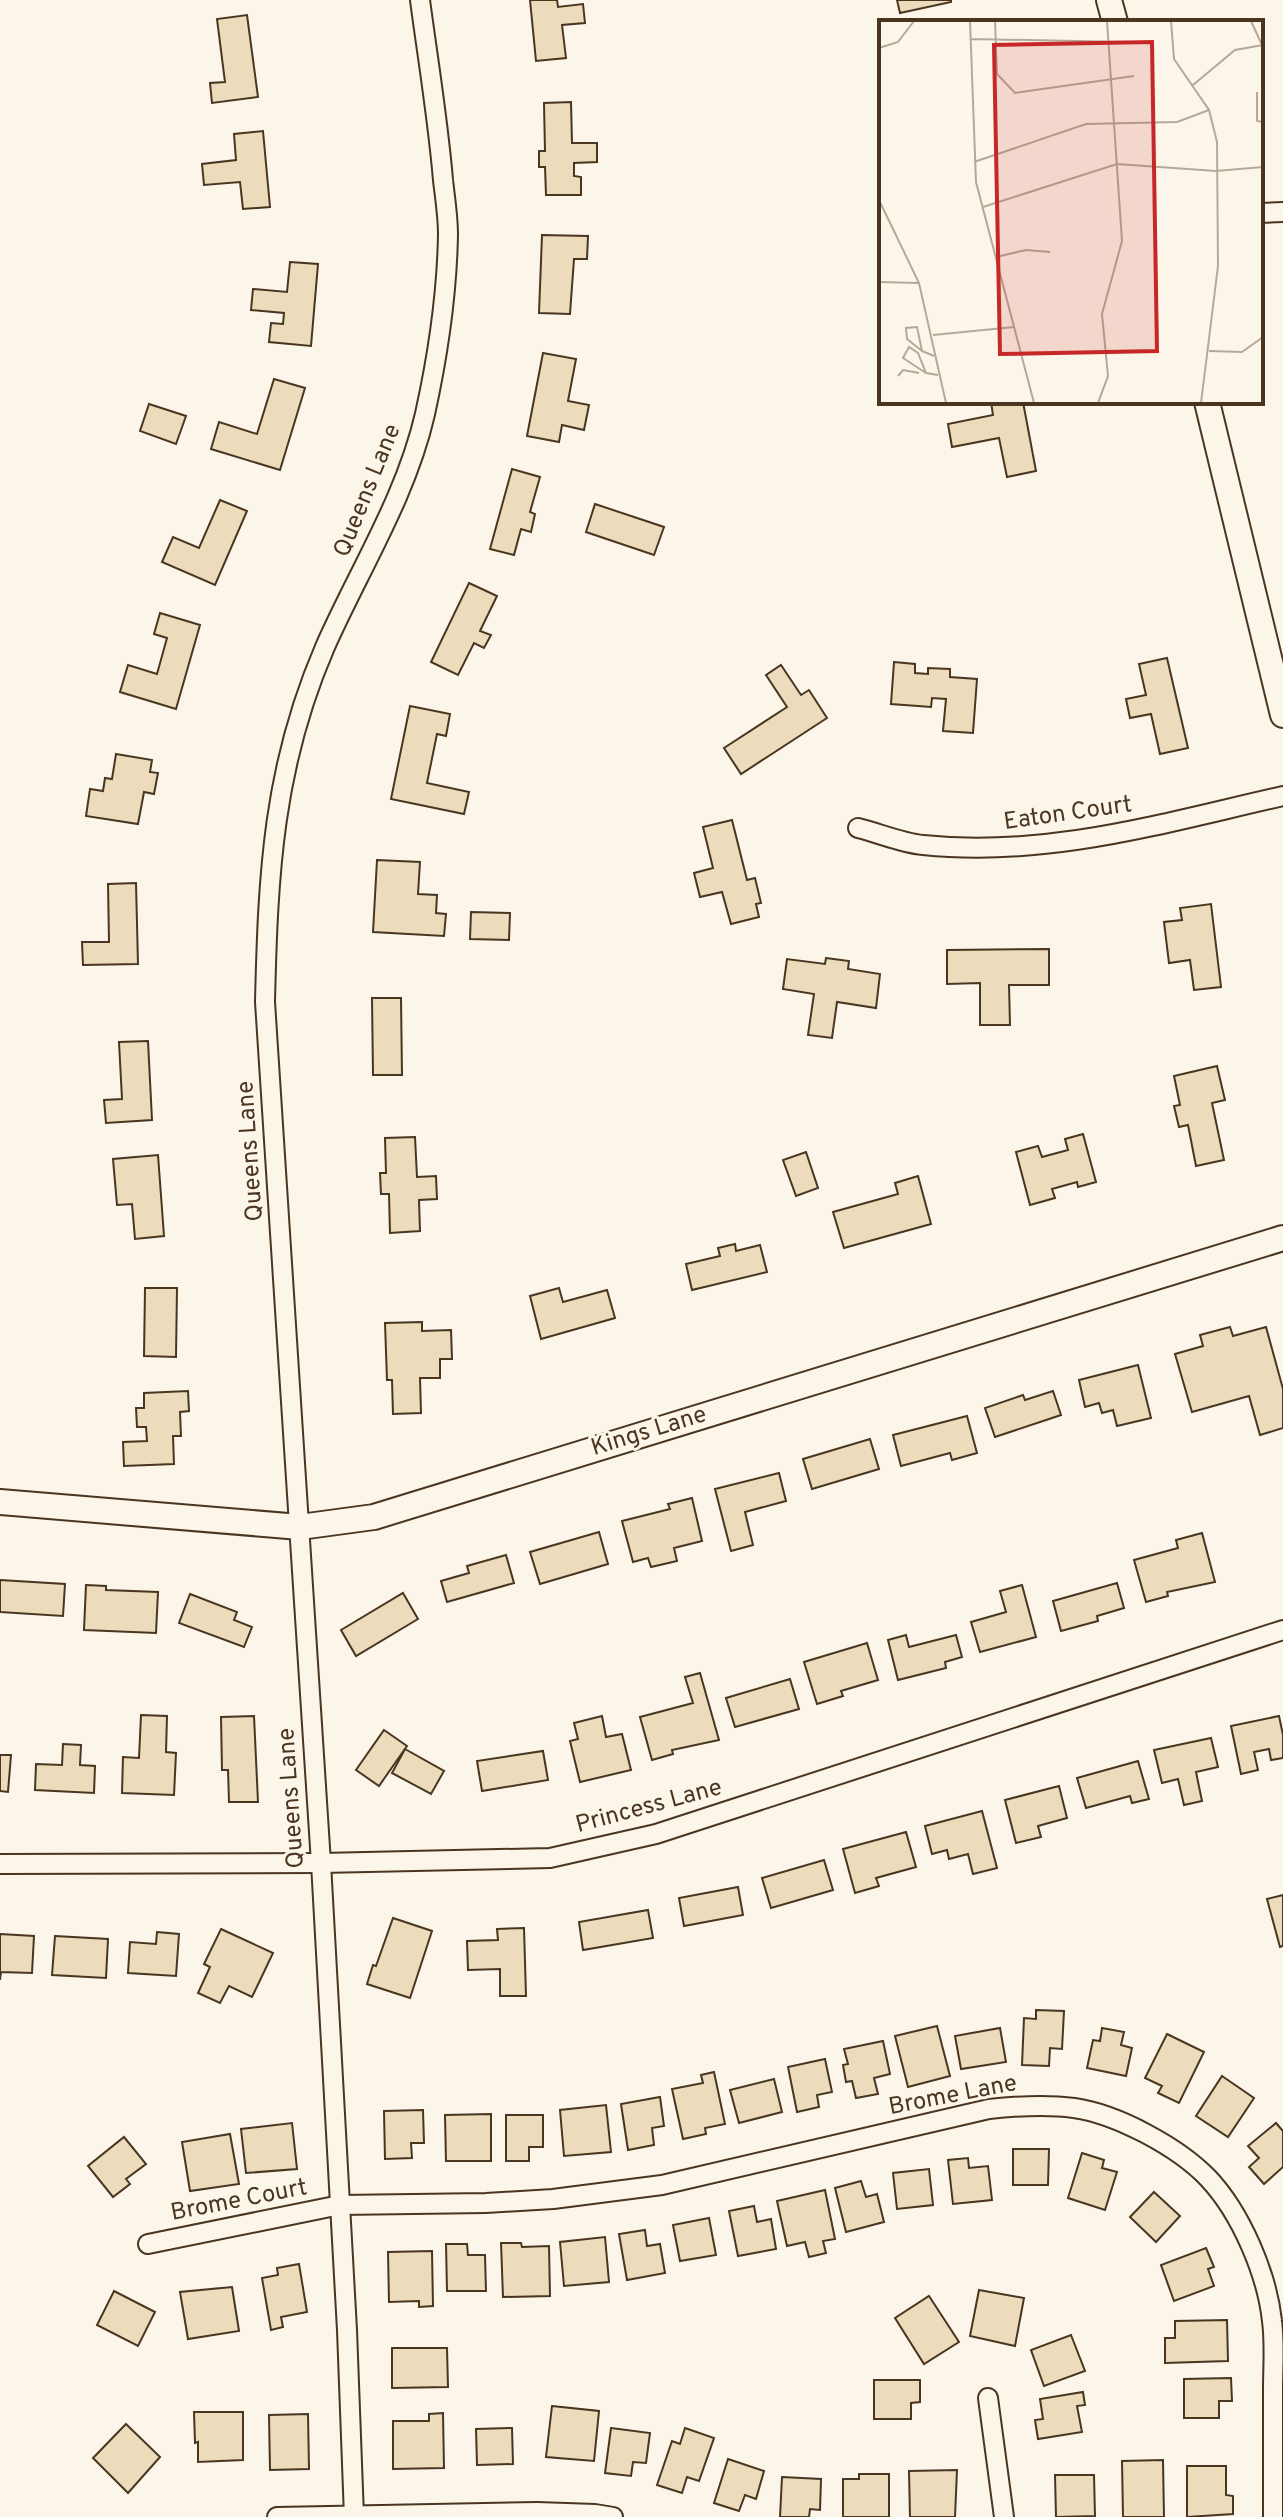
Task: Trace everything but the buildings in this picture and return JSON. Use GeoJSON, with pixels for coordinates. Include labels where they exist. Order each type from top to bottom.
{"type":"FeatureCollection","features":[{"type":"Feature","properties":{"kind":"street","name":"Queens Lane"},"geometry":{"type":"LineString","coordinates":[[354,2515],[321,1863],[265,1002],[267,902],[276,810],[296,723],[325,648],[399,491],[424,417],[443,313],[448,233],[420,0]]}},
{"type":"Feature","properties":{"kind":"street"},"geometry":{"type":"LineString","coordinates":[[1109,0],[1114,20]]}},
{"type":"Feature","properties":{"kind":"street"},"geometry":{"type":"LineString","coordinates":[[1263,213],[1283,212]]}},
{"type":"Feature","properties":{"kind":"street"},"geometry":{"type":"LineString","coordinates":[[1207,404],[1283,715]]}},
{"type":"Feature","properties":{"kind":"street","name":"Eaton Court"},"geometry":{"type":"LineString","coordinates":[[858,828],[920,845],[993,848],[1050,846],[1283,796]]}},
{"type":"Feature","properties":{"kind":"street","name":"Kings Lane"},"geometry":{"type":"LineString","coordinates":[[0,1502],[300,1527],[385,1514],[1283,1238]]}},
{"type":"Feature","properties":{"kind":"street","name":"Princess Lane"},"geometry":{"type":"LineString","coordinates":[[0,1864],[321,1863],[550,1858],[656,1834],[1283,1630]]}},
{"type":"Feature","properties":{"kind":"street","name":"Brome Lane"},"geometry":{"type":"LineString","coordinates":[[340,2205],[486,2203],[610,2193],[662,2185],[989,2109],[1016,2106],[1077,2108],[1118,2121],[1159,2143],[1208,2179],[1236,2219],[1265,2284],[1273,2323],[1273,2517]]}},
{"type":"Feature","properties":{"kind":"street","name":"Brome Court"},"geometry":{"type":"LineString","coordinates":[[148,2244],[340,2205]]}},
{"type":"Feature","properties":{"kind":"street"},"geometry":{"type":"LineString","coordinates":[[988,2398],[1004,2517]]}},
{"type":"Feature","properties":{"kind":"street"},"geometry":{"type":"LineString","coordinates":[[277,2517],[537,2512],[613,2517]]}}]}
